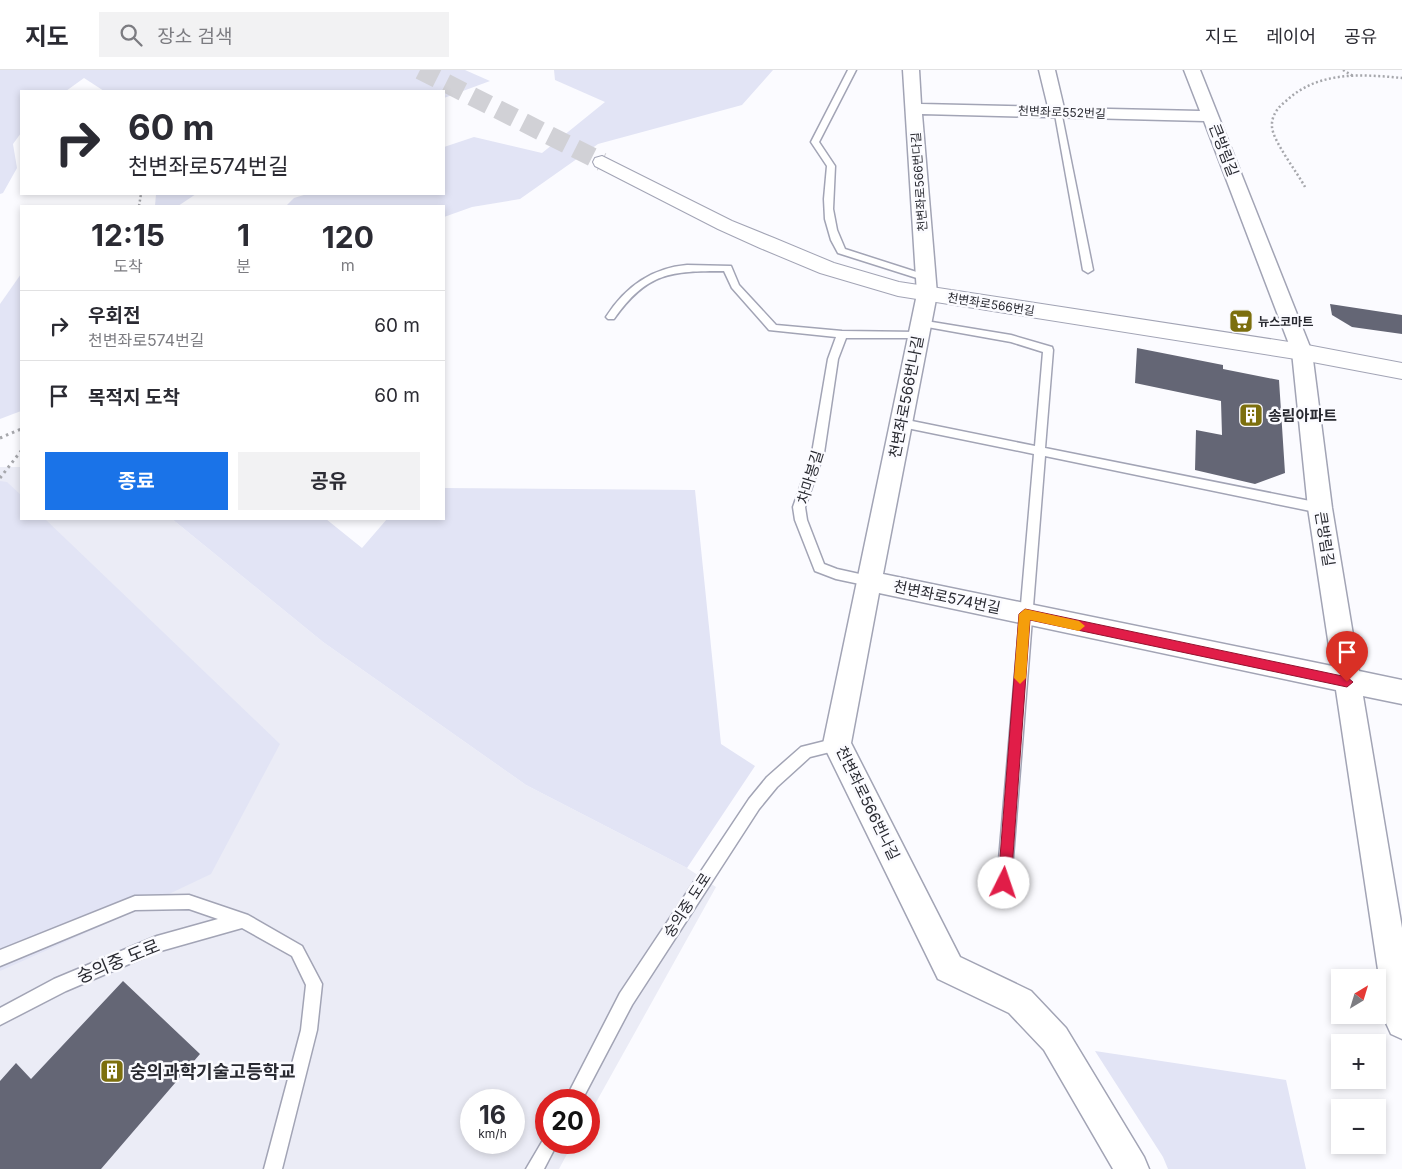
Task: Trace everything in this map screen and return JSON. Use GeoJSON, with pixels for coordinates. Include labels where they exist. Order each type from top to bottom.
{"type":"FeatureCollection","features":[{"type":"Feature","properties":{"kind":"street","name":"천변좌로566번다길"},"geometry":{"type":"LineString","coordinates":[[911,70],[926,286]]}},
{"type":"Feature","properties":{"kind":"street"},"geometry":{"type":"LineString","coordinates":[[1047,70],[1057,111]]}},
{"type":"Feature","properties":{"kind":"street","name":"큰방림길"},"geometry":{"type":"LineString","coordinates":[[1192,70],[1302,352],[1320,508],[1402,1023]]}},
{"type":"Feature","properties":{"kind":"street","name":"천변좌로552번길"},"geometry":{"type":"LineString","coordinates":[[914,108],[1211,116]]}},
{"type":"Feature","properties":{"kind":"street","name":"천변좌로566번길"},"geometry":{"type":"LineString","coordinates":[[602,162],[725,225],[827,268],[898,289],[926,286],[1402,371]]}},
{"type":"Feature","properties":{"kind":"street","name":"천변좌로566번나길"},"geometry":{"type":"LineString","coordinates":[[926,286],[902,423],[837,744],[949,968],[1020,1002],[1055,1039],[1132,1169]]}},
{"type":"Feature","properties":{"kind":"street","name":"천변좌로574번길"},"geometry":{"type":"LineString","coordinates":[[870,580],[1402,694]]}},
{"type":"Feature","properties":{"kind":"lane"},"geometry":{"type":"LineString","coordinates":[[852,70],[815,142],[831,166],[827,204],[836,241],[842,251],[926,286]]}},
{"type":"Feature","properties":{"kind":"lane"},"geometry":{"type":"LineString","coordinates":[[1057,111],[1088,270]]}},
{"type":"Feature","properties":{"kind":"lane"},"geometry":{"type":"LineString","coordinates":[[611,317],[618,304],[629,294],[660,273],[687,269],[728,268],[735,286],[773,328],[842,334],[919,329],[1012,338],[1048,350],[1004,883]]}},
{"type":"Feature","properties":{"kind":"lane","name":"차마봉길"},"geometry":{"type":"LineString","coordinates":[[842,334],[832,359],[818,452],[799,507],[801,520],[818,567],[836,574],[870,580]]}},
{"type":"Feature","properties":{"kind":"lane"},"geometry":{"type":"LineString","coordinates":[[902,423],[1320,508]]}},
{"type":"Feature","properties":{"kind":"lane","name":"숭의중 도로"},"geometry":{"type":"LineString","coordinates":[[579,1089],[626,998],[754,804],[772,782],[806,752],[837,744]]}},
{"type":"Feature","properties":{"kind":"lane"},"geometry":{"type":"LineString","coordinates":[[0,958],[135,903],[189,902],[243,920],[297,951],[314,984],[309,1030],[273,1169]]}},
{"type":"Feature","properties":{"kind":"lane","name":"숭의중 도로"},"geometry":{"type":"LineString","coordinates":[[0,1017],[60,984],[157,944],[243,920]]}},
{"type":"Feature","properties":{"kind":"lane"},"geometry":{"type":"LineString","coordinates":[[535,1169],[543,1154]]}},
{"type":"Feature","properties":{"kind":"path"},"geometry":{"type":"LineString","coordinates":[[1343,70],[1353,76]]}},
{"type":"Feature","properties":{"kind":"path"},"geometry":{"type":"LineString","coordinates":[[1305,188],[1275,138],[1272,126],[1276,111],[1289,96],[1308,83],[1320,79],[1353,76],[1402,78]]}},
{"type":"Feature","properties":{"kind":"path"},"geometry":{"type":"LineString","coordinates":[[0,438],[20,429]]}},
{"type":"Feature","properties":{"kind":"path"},"geometry":{"type":"LineString","coordinates":[[0,478],[6,473],[20,452]]}},
{"type":"Feature","properties":{"kind":"shaded area"},"geometry":{"type":"Polygon","coordinates":[[[0,70],[465,70],[490,81],[445,98],[445,90],[102,90],[84,78],[67,90],[20,90],[20,134],[13,144],[17,168],[3,193],[0,194],[0,70]]]}},
{"type":"Feature","properties":{"kind":"shaded area"},"geometry":{"type":"Polygon","coordinates":[[[554,70],[773,70],[742,105],[598,144],[520,199],[472,207],[445,217],[445,205],[287,205],[294,198],[304,195],[445,195],[445,147],[474,137],[542,153],[605,102],[555,80],[554,70]]]}},
{"type":"Feature","properties":{"kind":"shaded area"},"geometry":{"type":"Polygon","coordinates":[[[156,195],[194,195],[180,205],[155,205],[156,195]]]}},
{"type":"Feature","properties":{"kind":"shaded area"},"geometry":{"type":"Polygon","coordinates":[[[20,275],[20,411],[0,419],[0,304],[20,275]]]}},
{"type":"Feature","properties":{"kind":"shaded area"},"geometry":{"type":"Polygon","coordinates":[[[0,467],[20,467],[20,520],[173,520],[323,642],[526,785],[687,868],[716,887],[600,1095],[600,1089],[535,1089],[535,1154],[567,1154],[559,1169],[0,1169],[0,467]]]}},
{"type":"Feature","properties":{"kind":"shaded area"},"geometry":{"type":"Polygon","coordinates":[[[0,481],[7,482],[20,494],[20,520],[46,520],[280,744],[211,874],[0,971],[0,481]]]}},
{"type":"Feature","properties":{"kind":"shaded area"},"geometry":{"type":"Polygon","coordinates":[[[445,488],[695,490],[721,744],[755,766],[687,868],[526,785],[323,642],[173,520],[327,520],[362,548],[386,520],[445,520],[445,488]]]}},
{"type":"Feature","properties":{"kind":"shaded area"},"geometry":{"type":"Polygon","coordinates":[[[1095,1051],[1286,1080],[1306,1169],[1168,1169],[1163,1157],[1095,1051]]]}},
{"type":"Feature","properties":{"kind":"building"},"geometry":{"type":"Polygon","coordinates":[[[1330,304],[1402,315],[1402,334],[1352,327],[1332,315],[1330,304]]]}},
{"type":"Feature","properties":{"kind":"building","name":"송림아파트"},"geometry":{"type":"Polygon","coordinates":[[[1137,348],[1223,365],[1223,369],[1279,380],[1285,473],[1255,484],[1195,470],[1196,430],[1222,435],[1221,401],[1135,383],[1137,348]]]}},
{"type":"Feature","properties":{"kind":"building","name":"숭의과학기술고등학교"},"geometry":{"type":"Polygon","coordinates":[[[123,981],[200,1054],[101,1169],[0,1169],[0,1081],[16,1063],[31,1079],[123,981]]]}},
{"type":"Feature","properties":{"kind":"tunnel"},"geometry":{"type":"LineString","coordinates":[[420,70],[602,162]]}},
{"type":"Feature","properties":{"kind":"slow traffic"},"geometry":{"type":"LineString","coordinates":[[1020,678],[1025,614],[1079,626]]}},
{"type":"Feature","properties":{"kind":"place","name":"뉴스코마트"},"geometry":{"type":"Point","coordinates":[1241,321]}},
{"type":"Feature","properties":{"kind":"place","name":"송림아파트"},"geometry":{"type":"Point","coordinates":[1251,415]}},
{"type":"Feature","properties":{"kind":"place","name":"숭의과학기술고등학교"},"geometry":{"type":"Point","coordinates":[112,1071]}},
{"type":"Feature","properties":{"kind":"route"},"geometry":{"type":"LineString","coordinates":[[1004,883],[1025,614],[1347,682]]}}]}
